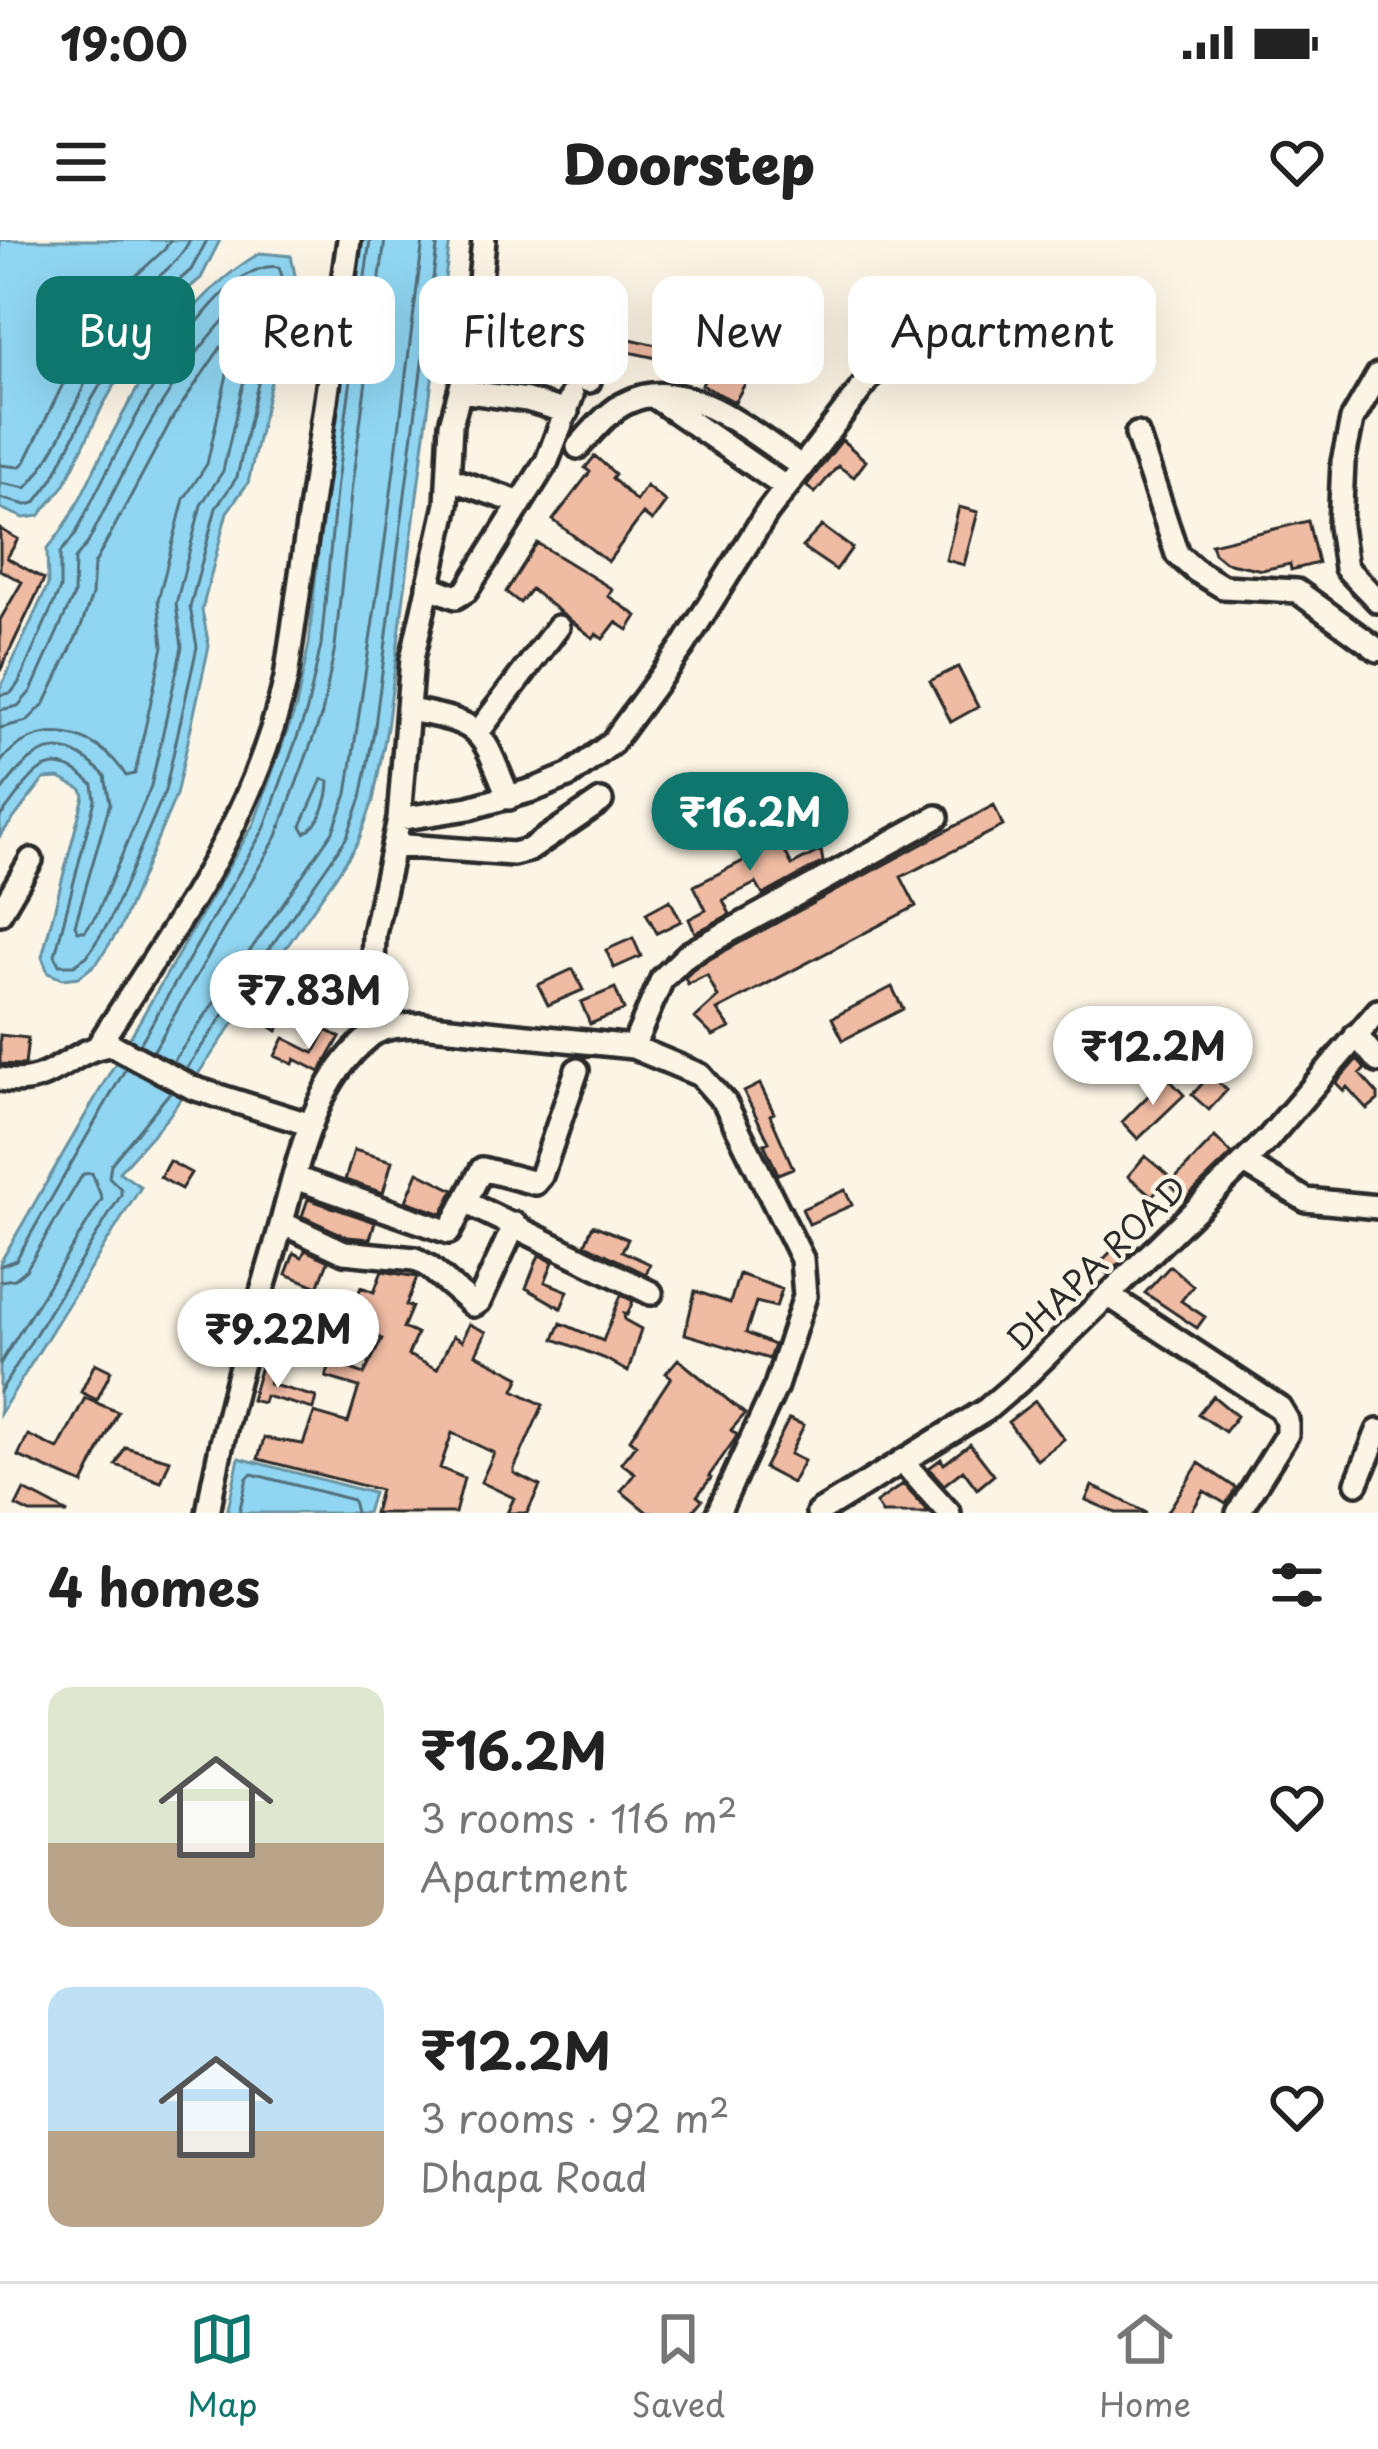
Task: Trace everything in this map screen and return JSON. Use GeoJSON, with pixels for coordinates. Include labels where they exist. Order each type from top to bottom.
{"type":"FeatureCollection","features":[{"type":"Feature","properties":{"kind":"street"},"geometry":{"type":"LineString","coordinates":[[0,1078],[16,1082],[45,1078],[105,1046],[218,858],[256,782],[286,678],[349,240]]}},
{"type":"Feature","properties":{"kind":"street"},"geometry":{"type":"LineString","coordinates":[[480,276],[484,240]]}},
{"type":"Feature","properties":{"kind":"street"},"geometry":{"type":"LineString","coordinates":[[1378,375],[1352,420],[1343,462],[1340,526],[1346,568],[1378,601]]}},
{"type":"Feature","properties":{"kind":"street"},"geometry":{"type":"LineString","coordinates":[[371,1035],[374,934],[399,819],[412,659],[450,478],[451,424],[463,384]]}},
{"type":"Feature","properties":{"kind":"street"},"geometry":{"type":"LineString","coordinates":[[554,384],[576,396]]}},
{"type":"Feature","properties":{"kind":"street"},"geometry":{"type":"LineString","coordinates":[[399,819],[509,797],[570,775],[612,743],[684,645],[785,487],[865,384]]}},
{"type":"Feature","properties":{"kind":"street"},"geometry":{"type":"LineString","coordinates":[[461,391],[527,400],[576,396]]}},
{"type":"Feature","properties":{"kind":"street"},"geometry":{"type":"LineString","coordinates":[[428,586],[462,596],[547,461],[576,396]]}},
{"type":"Feature","properties":{"kind":"street"},"geometry":{"type":"LineString","coordinates":[[578,447],[627,402],[652,396],[687,399],[717,412],[801,466]]}},
{"type":"Feature","properties":{"kind":"street"},"geometry":{"type":"LineString","coordinates":[[652,396],[785,487]]}},
{"type":"Feature","properties":{"kind":"street"},"geometry":{"type":"LineString","coordinates":[[1136,434],[1178,554],[1195,570],[1223,587],[1297,591],[1378,650]]}},
{"type":"Feature","properties":{"kind":"street"},"geometry":{"type":"LineString","coordinates":[[450,478],[521,503]]}},
{"type":"Feature","properties":{"kind":"street"},"geometry":{"type":"LineString","coordinates":[[478,731],[558,628]]}},
{"type":"Feature","properties":{"kind":"street"},"geometry":{"type":"LineString","coordinates":[[409,710],[460,719],[478,731],[509,797]]}},
{"type":"Feature","properties":{"kind":"street"},"geometry":{"type":"LineString","coordinates":[[393,845],[513,854],[529,850],[601,801]]}},
{"type":"Feature","properties":{"kind":"street"},"geometry":{"type":"LineString","coordinates":[[633,1047],[662,979],[688,954],[937,817]]}},
{"type":"Feature","properties":{"kind":"street"},"geometry":{"type":"LineString","coordinates":[[0,913],[31,860]]}},
{"type":"Feature","properties":{"kind":"street","name":"DHAPA ROAD"},"geometry":{"type":"LineString","coordinates":[[818,1513],[986,1410],[1245,1162],[1378,1011]]}},
{"type":"Feature","properties":{"kind":"street"},"geometry":{"type":"LineString","coordinates":[[208,1513],[232,1395],[311,1125],[343,1067],[371,1035],[394,1026],[422,1025],[633,1047],[700,1075],[725,1103],[802,1259],[805,1296],[776,1386],[718,1513]]}},
{"type":"Feature","properties":{"kind":"street"},"geometry":{"type":"LineString","coordinates":[[1356,1035],[1378,1061]]}},
{"type":"Feature","properties":{"kind":"street"},"geometry":{"type":"LineString","coordinates":[[105,1046],[193,1088],[311,1125]]}},
{"type":"Feature","properties":{"kind":"street"},"geometry":{"type":"LineString","coordinates":[[296,1178],[449,1232],[482,1169],[526,1182],[535,1183],[541,1176],[577,1070]]}},
{"type":"Feature","properties":{"kind":"street"},"geometry":{"type":"LineString","coordinates":[[1245,1162],[1306,1200],[1378,1207]]}},
{"type":"Feature","properties":{"kind":"street"},"geometry":{"type":"LineString","coordinates":[[465,1202],[651,1292]]}},
{"type":"Feature","properties":{"kind":"street"},"geometry":{"type":"LineString","coordinates":[[282,1222],[344,1252],[415,1259],[473,1305],[479,1302],[515,1224]]}},
{"type":"Feature","properties":{"kind":"street"},"geometry":{"type":"LineString","coordinates":[[1108,1295],[1280,1408],[1287,1420],[1287,1434],[1238,1513]]}},
{"type":"Feature","properties":{"kind":"street"},"geometry":{"type":"LineString","coordinates":[[1357,1483],[1378,1431]]}},
{"type":"Feature","properties":{"kind":"street"},"geometry":{"type":"LineString","coordinates":[[902,1461],[949,1513]]}},
{"type":"Feature","properties":{"kind":"water"},"geometry":{"type":"Polygon","coordinates":[[[0,240],[220,240],[195,283],[195,276],[36,276],[36,384],[115,384],[64,486],[39,516],[24,518],[0,508],[0,240]]]}},
{"type":"Feature","properties":{"kind":"water"},"geometry":{"type":"Polygon","coordinates":[[[358,240],[450,240],[445,276],[419,276],[419,384],[431,384],[387,728],[373,801],[358,842],[334,879],[168,1117],[119,1172],[141,1187],[0,1414],[0,1263],[254,823],[296,707],[309,644],[338,384],[395,384],[395,276],[353,276],[358,240]]]}},
{"type":"Feature","properties":{"kind":"water"},"geometry":{"type":"Polygon","coordinates":[[[260,253],[291,256],[295,275],[228,276],[260,253]]]}},
{"type":"Feature","properties":{"kind":"water"},"geometry":{"type":"Polygon","coordinates":[[[219,284],[219,384],[270,384],[248,483],[227,512],[202,610],[209,646],[176,795],[120,928],[97,963],[79,977],[62,979],[48,973],[42,957],[84,796],[82,790],[59,778],[44,779],[0,836],[0,689],[48,585],[47,549],[71,515],[132,397],[140,384],[195,384],[195,308],[219,284]]]}},
{"type":"Feature","properties":{"kind":"water"},"geometry":{"type":"Polygon","coordinates":[[[239,1458],[373,1493],[367,1513],[227,1513],[239,1458]]]}},
{"type":"Feature","properties":{"kind":"building"},"geometry":{"type":"Polygon","coordinates":[[[628,338],[652,344],[652,357],[628,352],[628,338]]]}},
{"type":"Feature","properties":{"kind":"building"},"geometry":{"type":"Polygon","coordinates":[[[702,384],[745,384],[735,402],[702,384]]]}},
{"type":"Feature","properties":{"kind":"building"},"geometry":{"type":"Polygon","coordinates":[[[842,440],[866,461],[854,477],[838,466],[815,493],[806,486],[842,440]]]}},
{"type":"Feature","properties":{"kind":"building"},"geometry":{"type":"Polygon","coordinates":[[[595,456],[636,501],[646,486],[666,502],[652,521],[643,514],[608,562],[553,520],[590,472],[585,468],[595,456]]]}},
{"type":"Feature","properties":{"kind":"building"},"geometry":{"type":"Polygon","coordinates":[[[959,507],[978,512],[964,565],[946,560],[959,507]]]}},
{"type":"Feature","properties":{"kind":"building"},"geometry":{"type":"Polygon","coordinates":[[[1308,521],[1318,563],[1291,570],[1290,564],[1262,570],[1225,562],[1211,544],[1308,521]]]}},
{"type":"Feature","properties":{"kind":"building"},"geometry":{"type":"Polygon","coordinates":[[[822,526],[852,548],[836,570],[802,547],[822,526]]]}},
{"type":"Feature","properties":{"kind":"building"},"geometry":{"type":"Polygon","coordinates":[[[0,529],[18,539],[7,558],[44,579],[0,671],[0,620],[22,582],[0,570],[0,529]]]}},
{"type":"Feature","properties":{"kind":"building"},"geometry":{"type":"Polygon","coordinates":[[[537,543],[612,589],[608,596],[637,616],[628,630],[616,622],[603,639],[596,634],[593,638],[531,589],[520,603],[506,592],[537,543]]]}},
{"type":"Feature","properties":{"kind":"building"},"geometry":{"type":"Polygon","coordinates":[[[958,667],[978,707],[951,722],[930,681],[958,667]]]}},
{"type":"Feature","properties":{"kind":"building"},"geometry":{"type":"Polygon","coordinates":[[[994,805],[1003,826],[901,877],[916,906],[717,1010],[730,1028],[713,1036],[695,1018],[718,997],[707,975],[688,984],[685,978],[697,966],[994,805]]]}},
{"type":"Feature","properties":{"kind":"building"},"geometry":{"type":"Polygon","coordinates":[[[769,821],[792,865],[821,850],[823,862],[763,895],[756,883],[723,900],[730,914],[695,933],[689,919],[706,910],[694,886],[745,860],[735,839],[769,821]]]}},
{"type":"Feature","properties":{"kind":"building"},"geometry":{"type":"Polygon","coordinates":[[[670,900],[681,921],[657,933],[646,913],[670,900]]]}},
{"type":"Feature","properties":{"kind":"building"},"geometry":{"type":"Polygon","coordinates":[[[633,938],[641,956],[614,968],[606,950],[633,938]]]}},
{"type":"Feature","properties":{"kind":"building"},"geometry":{"type":"Polygon","coordinates":[[[299,964],[314,974],[277,1031],[262,1021],[299,964]]]}},
{"type":"Feature","properties":{"kind":"building"},"geometry":{"type":"Polygon","coordinates":[[[573,969],[583,990],[548,1005],[538,985],[573,969]]]}},
{"type":"Feature","properties":{"kind":"building"},"geometry":{"type":"Polygon","coordinates":[[[892,987],[903,1009],[843,1040],[832,1018],[892,987]]]}},
{"type":"Feature","properties":{"kind":"building"},"geometry":{"type":"Polygon","coordinates":[[[615,988],[624,1010],[590,1024],[581,1002],[615,988]]]}},
{"type":"Feature","properties":{"kind":"building"},"geometry":{"type":"Polygon","coordinates":[[[326,1030],[340,1037],[320,1072],[295,1059],[293,1064],[275,1056],[284,1038],[314,1053],[326,1030]]]}},
{"type":"Feature","properties":{"kind":"building"},"geometry":{"type":"Polygon","coordinates":[[[0,1035],[28,1038],[25,1065],[0,1064],[0,1035]]]}},
{"type":"Feature","properties":{"kind":"building"},"geometry":{"type":"Polygon","coordinates":[[[1357,1059],[1365,1069],[1360,1074],[1378,1094],[1367,1109],[1347,1087],[1344,1091],[1336,1083],[1357,1059]]]}},
{"type":"Feature","properties":{"kind":"building"},"geometry":{"type":"Polygon","coordinates":[[[1210,1075],[1227,1090],[1209,1110],[1192,1095],[1210,1075]]]}},
{"type":"Feature","properties":{"kind":"building"},"geometry":{"type":"Polygon","coordinates":[[[1167,1077],[1184,1095],[1138,1139],[1122,1122],[1167,1077]]]}},
{"type":"Feature","properties":{"kind":"building"},"geometry":{"type":"Polygon","coordinates":[[[760,1084],[793,1168],[778,1174],[764,1144],[769,1142],[744,1092],[760,1084]]]}},
{"type":"Feature","properties":{"kind":"building"},"geometry":{"type":"Polygon","coordinates":[[[1215,1137],[1232,1154],[1185,1199],[1170,1184],[1215,1137]]]}},
{"type":"Feature","properties":{"kind":"building"},"geometry":{"type":"Polygon","coordinates":[[[354,1150],[392,1161],[383,1193],[345,1180],[354,1150]]]}},
{"type":"Feature","properties":{"kind":"building"},"geometry":{"type":"Polygon","coordinates":[[[1145,1156],[1169,1176],[1152,1196],[1128,1176],[1145,1156]]]}},
{"type":"Feature","properties":{"kind":"building"},"geometry":{"type":"Polygon","coordinates":[[[169,1161],[191,1173],[181,1189],[160,1177],[169,1161]]]}},
{"type":"Feature","properties":{"kind":"building"},"geometry":{"type":"Polygon","coordinates":[[[418,1172],[454,1190],[442,1214],[406,1201],[418,1172]]]}},
{"type":"Feature","properties":{"kind":"building"},"geometry":{"type":"Polygon","coordinates":[[[845,1190],[852,1205],[809,1224],[802,1209],[845,1190]]]}},
{"type":"Feature","properties":{"kind":"building"},"geometry":{"type":"Polygon","coordinates":[[[308,1199],[375,1222],[370,1239],[348,1237],[302,1216],[308,1199]]]}},
{"type":"Feature","properties":{"kind":"building"},"geometry":{"type":"Polygon","coordinates":[[[593,1225],[628,1239],[622,1251],[650,1264],[646,1274],[585,1244],[593,1225]]]}},
{"type":"Feature","properties":{"kind":"building"},"geometry":{"type":"Polygon","coordinates":[[[1123,1239],[1135,1248],[1108,1274],[1097,1266],[1123,1239]]]}},
{"type":"Feature","properties":{"kind":"building"},"geometry":{"type":"Polygon","coordinates":[[[305,1250],[328,1261],[318,1287],[286,1274],[294,1253],[302,1257],[305,1250]]]}},
{"type":"Feature","properties":{"kind":"building"},"geometry":{"type":"Polygon","coordinates":[[[539,1255],[553,1262],[545,1282],[568,1291],[561,1308],[526,1288],[539,1255]]]}},
{"type":"Feature","properties":{"kind":"building"},"geometry":{"type":"Polygon","coordinates":[[[1170,1266],[1193,1286],[1181,1301],[1205,1317],[1197,1328],[1145,1293],[1170,1266]]]}},
{"type":"Feature","properties":{"kind":"building"},"geometry":{"type":"Polygon","coordinates":[[[382,1271],[417,1277],[403,1328],[417,1334],[408,1355],[437,1369],[453,1336],[462,1341],[469,1324],[486,1332],[476,1354],[520,1377],[514,1390],[543,1405],[514,1469],[540,1486],[527,1513],[507,1513],[514,1498],[481,1482],[494,1453],[452,1433],[440,1468],[464,1478],[455,1513],[374,1513],[380,1490],[258,1459],[264,1438],[303,1444],[314,1413],[348,1423],[359,1387],[326,1377],[331,1361],[364,1374],[382,1339],[337,1319],[324,1355],[309,1349],[335,1297],[354,1306],[361,1287],[374,1292],[382,1271]]]}},
{"type":"Feature","properties":{"kind":"building"},"geometry":{"type":"Polygon","coordinates":[[[739,1274],[782,1289],[776,1307],[756,1302],[746,1333],[774,1345],[769,1359],[685,1334],[695,1291],[730,1303],[739,1274]]]}},
{"type":"Feature","properties":{"kind":"building"},"geometry":{"type":"Polygon","coordinates":[[[621,1295],[633,1301],[625,1320],[641,1329],[628,1372],[554,1339],[561,1323],[603,1341],[621,1295]]]}},
{"type":"Feature","properties":{"kind":"building"},"geometry":{"type":"Polygon","coordinates":[[[678,1359],[745,1414],[731,1430],[737,1435],[691,1513],[648,1513],[621,1491],[635,1473],[621,1463],[636,1444],[630,1439],[678,1359]]]}},
{"type":"Feature","properties":{"kind":"building"},"geometry":{"type":"Polygon","coordinates":[[[95,1363],[111,1371],[97,1400],[81,1392],[95,1363]]]}},
{"type":"Feature","properties":{"kind":"building"},"geometry":{"type":"Polygon","coordinates":[[[262,1363],[274,1367],[269,1384],[316,1397],[313,1409],[265,1396],[263,1403],[251,1400],[262,1363]]]}},
{"type":"Feature","properties":{"kind":"building"},"geometry":{"type":"Polygon","coordinates":[[[1213,1396],[1237,1416],[1225,1432],[1198,1414],[1213,1396]]]}},
{"type":"Feature","properties":{"kind":"building"},"geometry":{"type":"Polygon","coordinates":[[[85,1398],[118,1412],[83,1484],[18,1456],[28,1435],[58,1449],[85,1398]]]}},
{"type":"Feature","properties":{"kind":"building"},"geometry":{"type":"Polygon","coordinates":[[[1035,1401],[1064,1439],[1037,1460],[1008,1422],[1035,1401]]]}},
{"type":"Feature","properties":{"kind":"building"},"geometry":{"type":"Polygon","coordinates":[[[789,1419],[804,1425],[790,1454],[804,1461],[792,1483],[764,1468],[789,1419]]]}},
{"type":"Feature","properties":{"kind":"building"},"geometry":{"type":"Polygon","coordinates":[[[970,1444],[994,1475],[977,1489],[963,1470],[944,1485],[929,1468],[941,1459],[944,1464],[970,1444]]]}},
{"type":"Feature","properties":{"kind":"building"},"geometry":{"type":"Polygon","coordinates":[[[125,1447],[170,1460],[161,1482],[116,1465],[125,1447]]]}},
{"type":"Feature","properties":{"kind":"building"},"geometry":{"type":"Polygon","coordinates":[[[1199,1463],[1236,1488],[1226,1504],[1204,1491],[1191,1513],[1167,1513],[1199,1463]]]}},
{"type":"Feature","properties":{"kind":"building"},"geometry":{"type":"Polygon","coordinates":[[[903,1484],[929,1513],[882,1513],[876,1503],[903,1484]]]}},
{"type":"Feature","properties":{"kind":"building"},"geometry":{"type":"Polygon","coordinates":[[[1092,1486],[1147,1513],[1116,1513],[1086,1500],[1092,1486]]]}},
{"type":"Feature","properties":{"kind":"building"},"geometry":{"type":"Polygon","coordinates":[[[24,1490],[68,1513],[30,1513],[16,1506],[24,1490]]]}}]}
